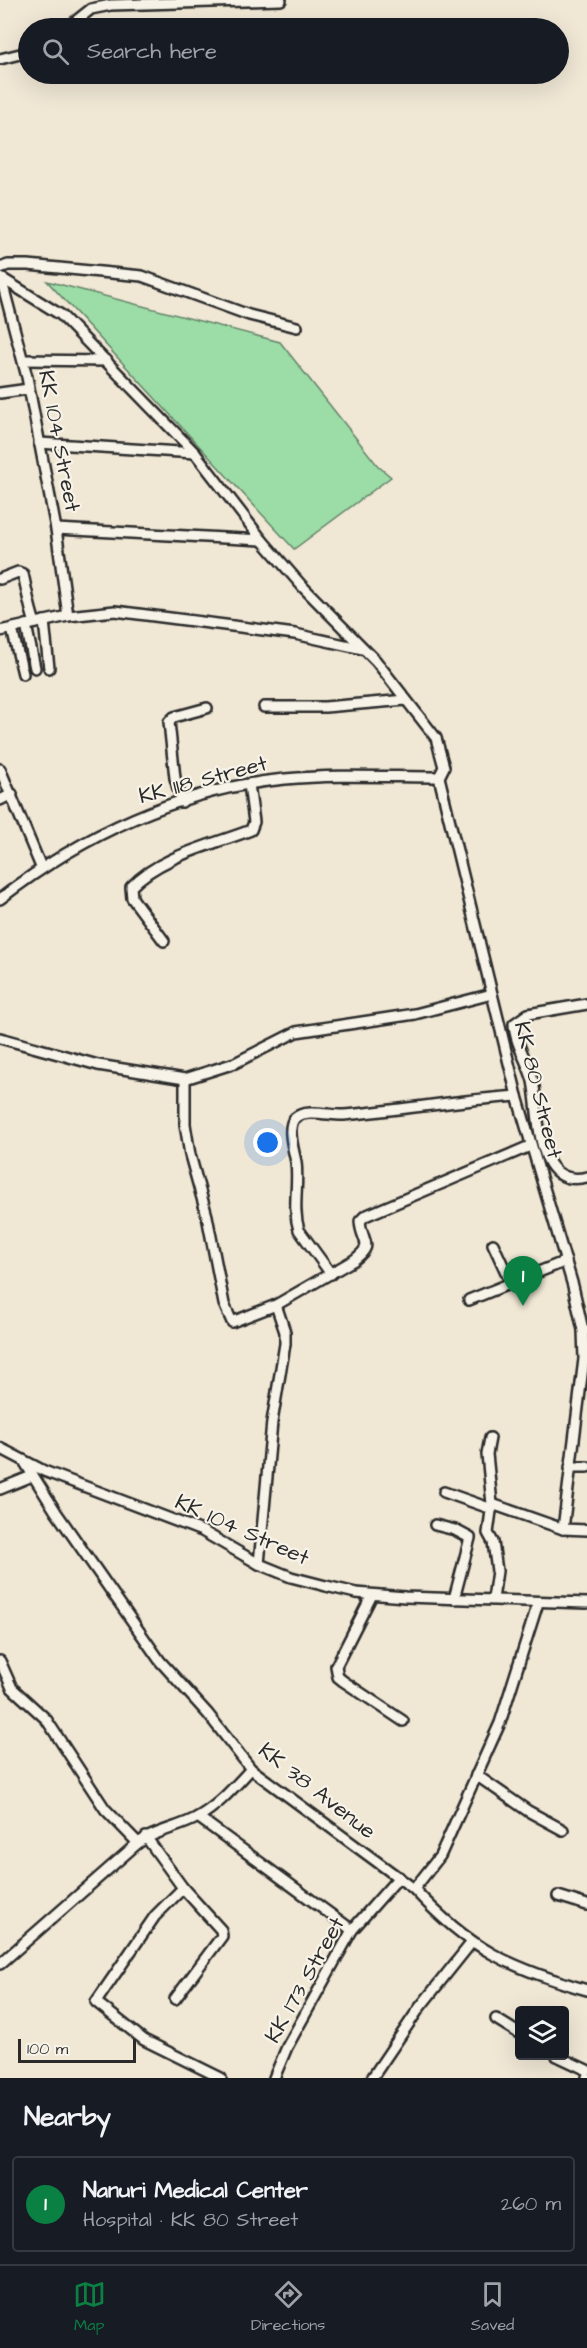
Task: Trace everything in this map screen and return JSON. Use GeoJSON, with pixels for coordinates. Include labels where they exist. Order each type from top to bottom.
{"type":"FeatureCollection","features":[{"type":"Feature","properties":{"kind":"street"},"geometry":{"type":"LineString","coordinates":[[80,18],[92,9],[111,5],[281,0]]}},
{"type":"Feature","properties":{"kind":"street"},"geometry":{"type":"LineString","coordinates":[[0,59],[18,54]]}},
{"type":"Feature","properties":{"kind":"street"},"geometry":{"type":"LineString","coordinates":[[1,273],[8,265],[93,270],[165,283],[249,315],[297,327]]}},
{"type":"Feature","properties":{"kind":"street","name":"KK 104 Street"},"geometry":{"type":"LineString","coordinates":[[1,273],[29,389],[56,529],[68,616]]}},
{"type":"Feature","properties":{"kind":"street","name":"KK 80 Street"},"geometry":{"type":"LineString","coordinates":[[1,273],[52,307],[195,453],[262,540],[302,586],[363,649],[436,738],[444,767],[439,777],[517,1096],[585,1330],[583,1402],[570,1467],[563,1529]]}},
{"type":"Feature","properties":{"kind":"street"},"geometry":{"type":"LineString","coordinates":[[23,360],[107,361]]}},
{"type":"Feature","properties":{"kind":"street"},"geometry":{"type":"LineString","coordinates":[[0,393],[29,389]]}},
{"type":"Feature","properties":{"kind":"street"},"geometry":{"type":"LineString","coordinates":[[39,443],[195,453]]}},
{"type":"Feature","properties":{"kind":"street"},"geometry":{"type":"LineString","coordinates":[[56,529],[262,540]]}},
{"type":"Feature","properties":{"kind":"street"},"geometry":{"type":"LineString","coordinates":[[0,579],[23,573],[28,591],[27,601],[49,668]]}},
{"type":"Feature","properties":{"kind":"street"},"geometry":{"type":"LineString","coordinates":[[0,631],[68,616],[115,611],[295,634],[363,649]]}},
{"type":"Feature","properties":{"kind":"street"},"geometry":{"type":"LineString","coordinates":[[35,623],[35,668]]}},
{"type":"Feature","properties":{"kind":"street"},"geometry":{"type":"LineString","coordinates":[[12,628],[23,674]]}},
{"type":"Feature","properties":{"kind":"street"},"geometry":{"type":"LineString","coordinates":[[264,707],[325,707],[406,700]]}},
{"type":"Feature","properties":{"kind":"street"},"geometry":{"type":"LineString","coordinates":[[182,802],[175,778],[169,722],[174,717],[207,708]]}},
{"type":"Feature","properties":{"kind":"street"},"geometry":{"type":"LineString","coordinates":[[0,769],[41,867]]}},
{"type":"Feature","properties":{"kind":"street","name":"KK 118 Street"},"geometry":{"type":"LineString","coordinates":[[0,900],[41,867],[123,822],[249,783],[324,777],[439,777]]}},
{"type":"Feature","properties":{"kind":"street"},"geometry":{"type":"LineString","coordinates":[[164,941],[132,898],[130,887],[154,870],[192,851],[251,830],[254,822],[249,783]]}},
{"type":"Feature","properties":{"kind":"street"},"geometry":{"type":"LineString","coordinates":[[0,800],[12,794]]}},
{"type":"Feature","properties":{"kind":"street"},"geometry":{"type":"LineString","coordinates":[[0,1038],[98,1065],[185,1079],[235,1063],[296,1032],[415,1014],[492,994]]}},
{"type":"Feature","properties":{"kind":"street"},"geometry":{"type":"LineString","coordinates":[[587,1004],[528,1014],[518,1018],[514,1024],[532,1080],[540,1136],[548,1161],[565,1179],[587,1177]]}},
{"type":"Feature","properties":{"kind":"street"},"geometry":{"type":"LineString","coordinates":[[185,1079],[184,1124],[207,1216],[226,1314],[232,1322],[276,1305],[366,1251],[367,1246],[360,1226],[360,1221],[365,1216],[530,1146]]}},
{"type":"Feature","properties":{"kind":"street"},"geometry":{"type":"LineString","coordinates":[[331,1274],[299,1230],[296,1222],[297,1170],[291,1126],[294,1119],[303,1114],[343,1115],[452,1101],[517,1096]]}},
{"type":"Feature","properties":{"kind":"street"},"geometry":{"type":"LineString","coordinates":[[493,1244],[511,1283]]}},
{"type":"Feature","properties":{"kind":"street"},"geometry":{"type":"LineString","coordinates":[[469,1300],[566,1261]]}},
{"type":"Feature","properties":{"kind":"street"},"geometry":{"type":"LineString","coordinates":[[259,1564],[272,1422],[285,1344],[283,1325],[276,1305]]}},
{"type":"Feature","properties":{"kind":"street"},"geometry":{"type":"LineString","coordinates":[[490,1438],[488,1454],[492,1507],[488,1533],[496,1556],[493,1599]]}},
{"type":"Feature","properties":{"kind":"street","name":"KK 104 Street"},"geometry":{"type":"LineString","coordinates":[[0,1448],[24,1461],[202,1531],[259,1564],[291,1577],[372,1595],[493,1599],[538,1603],[587,1603]]}},
{"type":"Feature","properties":{"kind":"street","name":"KK 38 Avenue"},"geometry":{"type":"LineString","coordinates":[[24,1461],[32,1476],[160,1661],[208,1714],[251,1769],[399,1877],[414,1889],[437,1914],[472,1942],[514,1967],[587,1989]]}},
{"type":"Feature","properties":{"kind":"street"},"geometry":{"type":"LineString","coordinates":[[570,1467],[587,1467]]}},
{"type":"Feature","properties":{"kind":"street"},"geometry":{"type":"LineString","coordinates":[[0,1489],[32,1476]]}},
{"type":"Feature","properties":{"kind":"street"},"geometry":{"type":"LineString","coordinates":[[444,1492],[563,1529],[587,1530]]}},
{"type":"Feature","properties":{"kind":"street"},"geometry":{"type":"LineString","coordinates":[[435,1525],[455,1530],[470,1538],[454,1599]]}},
{"type":"Feature","properties":{"kind":"street"},"geometry":{"type":"LineString","coordinates":[[372,1595],[336,1666],[336,1671],[343,1681],[403,1721]]}},
{"type":"Feature","properties":{"kind":"street"},"geometry":{"type":"LineString","coordinates":[[414,1889],[440,1856],[500,1723],[538,1603]]}},
{"type":"Feature","properties":{"kind":"street"},"geometry":{"type":"LineString","coordinates":[[0,1661],[12,1688],[46,1719],[105,1809],[138,1843]]}},
{"type":"Feature","properties":{"kind":"street"},"geometry":{"type":"LineString","coordinates":[[0,1964],[138,1843],[146,1837],[198,1817],[221,1801],[251,1769]]}},
{"type":"Feature","properties":{"kind":"street"},"geometry":{"type":"LineString","coordinates":[[476,1775],[563,1830]]}},
{"type":"Feature","properties":{"kind":"street"},"geometry":{"type":"LineString","coordinates":[[198,1817],[352,1930]]}},
{"type":"Feature","properties":{"kind":"street"},"geometry":{"type":"LineString","coordinates":[[146,1837],[183,1888],[221,1930],[222,1935],[175,1999]]}},
{"type":"Feature","properties":{"kind":"street","name":"KK 173 Street"},"geometry":{"type":"LineString","coordinates":[[274,2078],[296,2031],[352,1930],[399,1877]]}},
{"type":"Feature","properties":{"kind":"street"},"geometry":{"type":"LineString","coordinates":[[183,1888],[155,1916],[96,2002],[144,2040],[221,2078]]}},
{"type":"Feature","properties":{"kind":"street"},"geometry":{"type":"LineString","coordinates":[[558,1896],[587,1905]]}},
{"type":"Feature","properties":{"kind":"street"},"geometry":{"type":"LineString","coordinates":[[372,2078],[420,2007],[472,1942]]}},
{"type":"Feature","properties":{"kind":"street"},"geometry":{"type":"LineString","coordinates":[[496,2019],[515,2031]]}},
{"type":"Feature","properties":{"kind":"street"},"geometry":{"type":"LineString","coordinates":[[567,2060],[587,2070]]}},
{"type":"Feature","properties":{"kind":"green space"},"geometry":{"type":"Polygon","coordinates":[[[47,281],[280,342],[378,466],[391,477],[294,549],[47,281]]]}},
{"type":"Feature","properties":{"kind":"place","name":"Nanuri Medical Center"},"geometry":{"type":"Point","coordinates":[523,1306]}}]}
